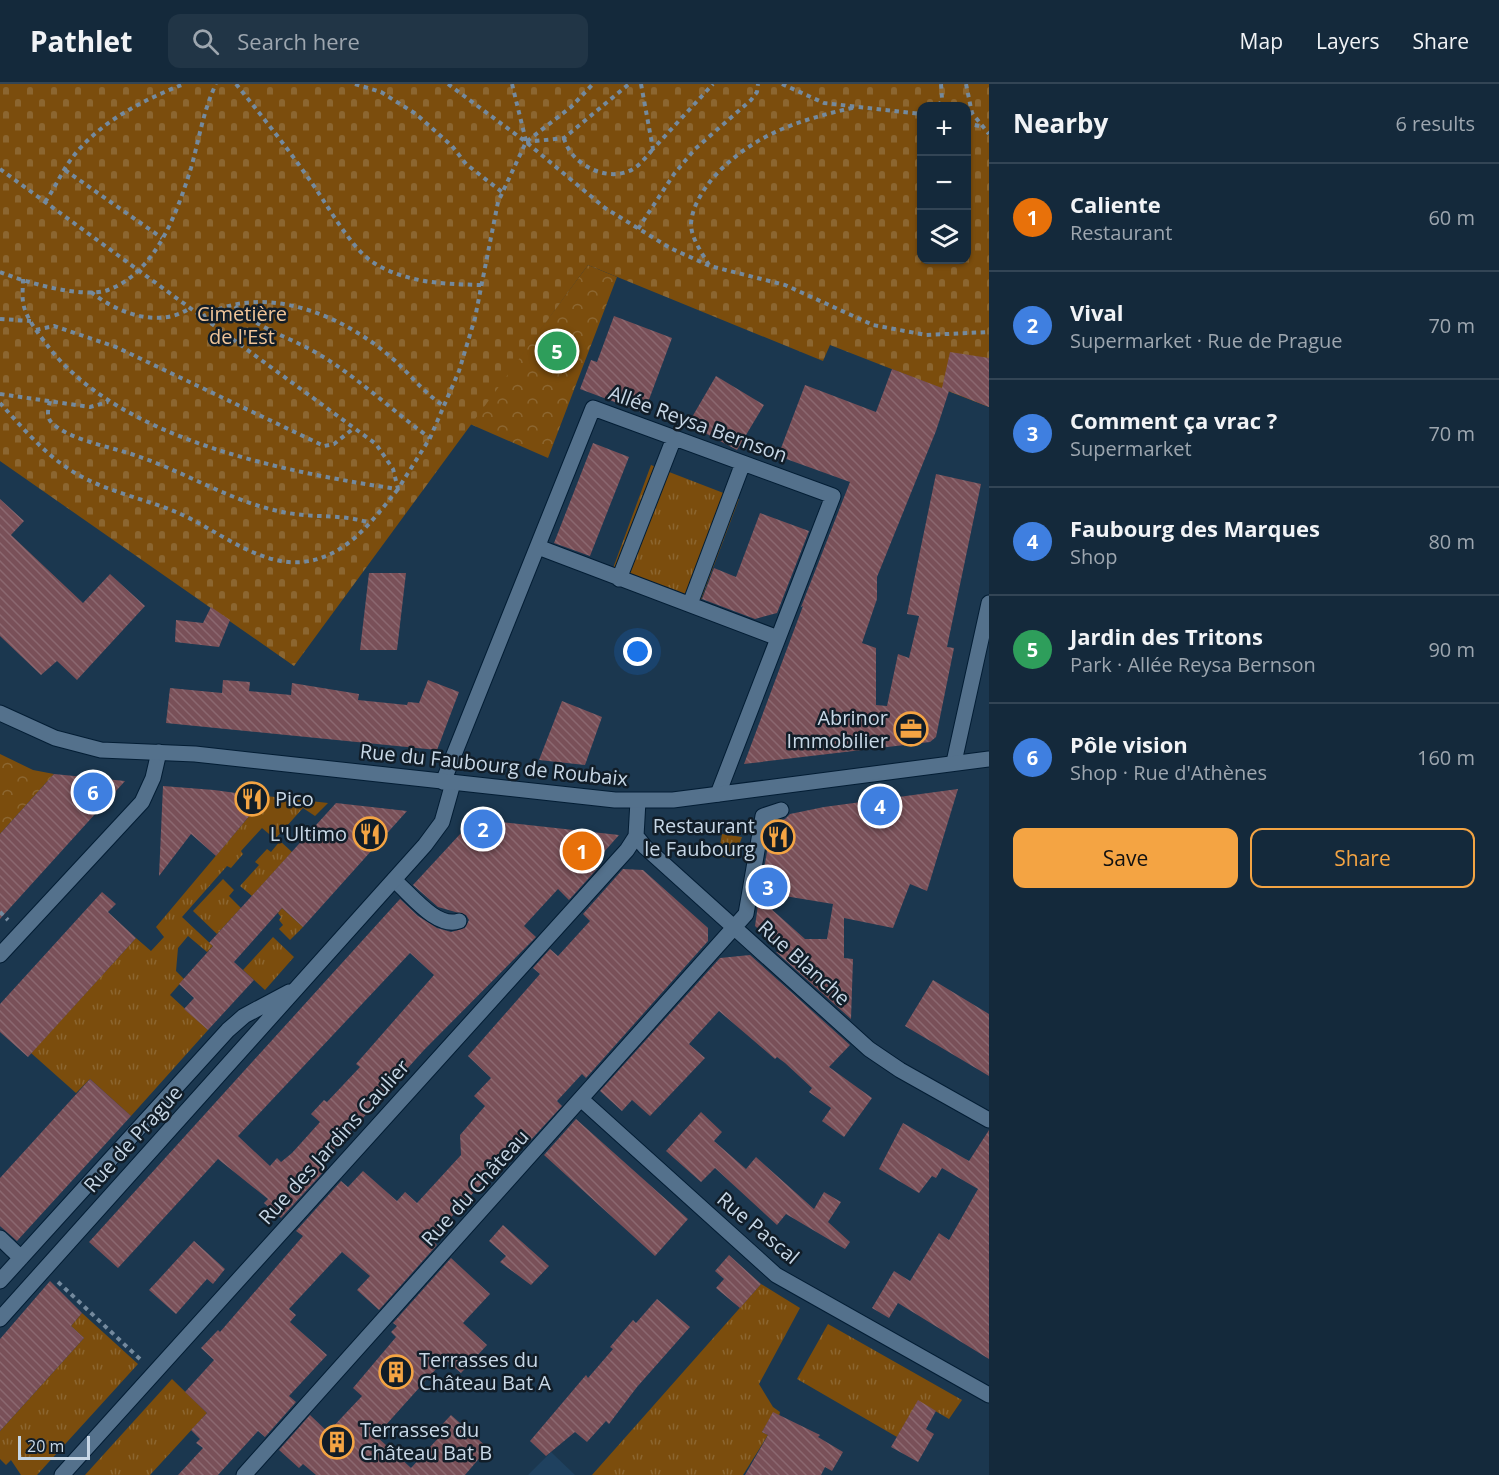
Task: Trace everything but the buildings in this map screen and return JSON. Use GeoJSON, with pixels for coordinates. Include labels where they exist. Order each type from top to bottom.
{"type":"FeatureCollection","features":[{"type":"Feature","properties":{"kind":"street","name":"Allée Reysa Bernson"},"geometry":{"type":"LineString","coordinates":[[448,783],[593,408],[833,496],[718,794]]}},
{"type":"Feature","properties":{"kind":"street"},"geometry":{"type":"LineString","coordinates":[[619,579],[674,438]]}},
{"type":"Feature","properties":{"kind":"street"},"geometry":{"type":"LineString","coordinates":[[690,604],[743,463]]}},
{"type":"Feature","properties":{"kind":"street"},"geometry":{"type":"LineString","coordinates":[[538,547],[778,638]]}},
{"type":"Feature","properties":{"kind":"street"},"geometry":{"type":"LineString","coordinates":[[954,762],[989,603]]}},
{"type":"Feature","properties":{"kind":"street","name":"Rue du Faubourg de Roubaix"},"geometry":{"type":"LineString","coordinates":[[0,712],[34,730],[77,745],[101,750],[159,752],[638,801],[673,800],[989,759]]}},
{"type":"Feature","properties":{"kind":"street"},"geometry":{"type":"LineString","coordinates":[[0,955],[142,801],[149,791],[159,752]]}},
{"type":"Feature","properties":{"kind":"street","name":"Rue de Prague"},"geometry":{"type":"LineString","coordinates":[[0,1319],[435,833],[447,810],[448,783]]}},
{"type":"Feature","properties":{"kind":"street"},"geometry":{"type":"LineString","coordinates":[[636,836],[638,801]]}},
{"type":"Feature","properties":{"kind":"street","name":"Rue du Château"},"geometry":{"type":"LineString","coordinates":[[244,1475],[582,1100],[746,914],[763,816],[781,810]]}},
{"type":"Feature","properties":{"kind":"street","name":"Rue Blanche"},"geometry":{"type":"LineString","coordinates":[[636,836],[869,1049],[900,1070],[989,1120]]}},
{"type":"Feature","properties":{"kind":"street","name":"Rue des Jardins Caulier"},"geometry":{"type":"LineString","coordinates":[[62,1475],[619,859],[636,836]]}},
{"type":"Feature","properties":{"kind":"street"},"geometry":{"type":"LineString","coordinates":[[394,879],[437,918],[447,923],[459,921]]}},
{"type":"Feature","properties":{"kind":"street","name":"Rue de Prague"},"geometry":{"type":"LineString","coordinates":[[0,1281],[228,1030],[244,1016],[297,988]]}},
{"type":"Feature","properties":{"kind":"street","name":"Rue Pascal"},"geometry":{"type":"LineString","coordinates":[[582,1100],[776,1275],[989,1395]]}},
{"type":"Feature","properties":{"kind":"street"},"geometry":{"type":"LineString","coordinates":[[0,1238],[21,1258]]}},
{"type":"Feature","properties":{"kind":"path"},"geometry":{"type":"LineString","coordinates":[[45,202],[71,159],[96,134],[126,111],[184,84]]}},
{"type":"Feature","properties":{"kind":"path"},"geometry":{"type":"LineString","coordinates":[[0,272],[23,279],[90,291],[108,290],[139,271],[162,238],[190,169],[216,84]]}},
{"type":"Feature","properties":{"kind":"path"},"geometry":{"type":"LineString","coordinates":[[236,84],[278,136],[342,228],[372,262],[405,277],[436,284],[481,285]]}},
{"type":"Feature","properties":{"kind":"path"},"geometry":{"type":"LineString","coordinates":[[355,84],[381,92],[416,114],[452,146],[466,164],[502,192]]}},
{"type":"Feature","properties":{"kind":"path"},"geometry":{"type":"LineString","coordinates":[[448,84],[526,142],[605,208],[638,230],[710,266],[785,285],[873,325],[926,335],[989,332]]}},
{"type":"Feature","properties":{"kind":"path"},"geometry":{"type":"LineString","coordinates":[[512,84],[526,142]]}},
{"type":"Feature","properties":{"kind":"path"},"geometry":{"type":"LineString","coordinates":[[0,403],[66,467],[107,488],[177,512],[276,559],[301,562],[324,557],[346,546],[370,523],[398,489],[430,438],[462,360],[475,318],[490,232],[502,192],[526,142],[571,107],[593,84]]}},
{"type":"Feature","properties":{"kind":"path"},"geometry":{"type":"LineString","coordinates":[[526,142],[564,138],[629,84]]}},
{"type":"Feature","properties":{"kind":"path"},"geometry":{"type":"LineString","coordinates":[[642,84],[653,149]]}},
{"type":"Feature","properties":{"kind":"path"},"geometry":{"type":"LineString","coordinates":[[564,138],[566,150],[579,162],[595,170],[613,174],[632,170],[713,84]]}},
{"type":"Feature","properties":{"kind":"path"},"geometry":{"type":"LineString","coordinates":[[638,230],[674,174],[695,149],[751,100],[757,92],[758,84]]}},
{"type":"Feature","properties":{"kind":"path"},"geometry":{"type":"LineString","coordinates":[[782,84],[824,103],[917,114]]}},
{"type":"Feature","properties":{"kind":"path"},"geometry":{"type":"LineString","coordinates":[[939,102],[941,84]]}},
{"type":"Feature","properties":{"kind":"path"},"geometry":{"type":"LineString","coordinates":[[966,84],[972,112],[989,134]]}},
{"type":"Feature","properties":{"kind":"path"},"geometry":{"type":"LineString","coordinates":[[710,266],[697,245],[691,226],[693,211],[704,189],[726,164],[749,145],[774,132],[815,116],[856,107]]}},
{"type":"Feature","properties":{"kind":"path"},"geometry":{"type":"LineString","coordinates":[[971,124],[983,127]]}},
{"type":"Feature","properties":{"kind":"path"},"geometry":{"type":"LineString","coordinates":[[0,169],[376,444],[393,469],[398,489]]}},
{"type":"Feature","properties":{"kind":"path"},"geometry":{"type":"LineString","coordinates":[[65,170],[162,238]]}},
{"type":"Feature","properties":{"kind":"path"},"geometry":{"type":"LineString","coordinates":[[23,279],[23,304],[36,330],[58,360],[108,402],[208,448],[311,475],[398,489]]}},
{"type":"Feature","properties":{"kind":"path"},"geometry":{"type":"LineString","coordinates":[[90,291],[104,303],[120,310],[152,318],[178,316],[189,308]]}},
{"type":"Feature","properties":{"kind":"path"},"geometry":{"type":"LineString","coordinates":[[202,317],[214,310],[235,306],[282,303],[319,314],[355,330],[393,358],[427,395],[444,406]]}},
{"type":"Feature","properties":{"kind":"path"},"geometry":{"type":"LineString","coordinates":[[235,306],[246,318],[314,352],[348,374],[430,438]]}},
{"type":"Feature","properties":{"kind":"path"},"geometry":{"type":"LineString","coordinates":[[0,319],[31,321]]}},
{"type":"Feature","properties":{"kind":"path"},"geometry":{"type":"LineString","coordinates":[[36,330],[54,326],[116,347],[324,446],[343,439],[354,428]]}},
{"type":"Feature","properties":{"kind":"path"},"geometry":{"type":"LineString","coordinates":[[0,394],[90,407],[108,402]]}},
{"type":"Feature","properties":{"kind":"path"},"geometry":{"type":"LineString","coordinates":[[50,401],[47,414],[51,422],[78,437],[139,456],[246,502],[287,513],[358,519],[370,523]]}},
{"type":"Feature","properties":{"kind":"path"},"geometry":{"type":"LineString","coordinates":[[45,1269],[154,1372]]}},
{"type":"Feature","properties":{"kind":"shaded area"},"geometry":{"type":"Polygon","coordinates":[[[551,1452],[575,1475],[528,1475],[551,1452]]]}},
{"type":"Feature","properties":{"kind":"green space","name":"Cimetière de l'Est"},"geometry":{"type":"Polygon","coordinates":[[[0,84],[989,84],[989,407],[830,345],[823,361],[588,265],[294,666],[0,461],[0,84]]]}},
{"type":"Feature","properties":{"kind":"green space"},"geometry":{"type":"Polygon","coordinates":[[[588,265],[617,277],[548,458],[470,424],[588,265]]]}},
{"type":"Feature","properties":{"kind":"green space"},"geometry":{"type":"Polygon","coordinates":[[[651,465],[739,499],[699,605],[612,571],[651,465]]]}},
{"type":"Feature","properties":{"kind":"green space"},"geometry":{"type":"Polygon","coordinates":[[[0,754],[33,770],[54,774],[0,834],[0,754]]]}},
{"type":"Feature","properties":{"kind":"green space"},"geometry":{"type":"Polygon","coordinates":[[[266,796],[328,803],[315,816],[303,808],[275,839],[262,828],[241,851],[243,854],[231,868],[227,866],[182,917],[213,946],[207,952],[188,936],[178,948],[176,971],[184,979],[170,995],[208,1030],[131,1116],[90,1079],[76,1093],[31,1053],[136,938],[151,951],[164,937],[156,927],[266,796]]]}},
{"type":"Feature","properties":{"kind":"green space"},"geometry":{"type":"Polygon","coordinates":[[[722,834],[742,837],[734,859],[718,856],[722,834]]]}},
{"type":"Feature","properties":{"kind":"green space"},"geometry":{"type":"Polygon","coordinates":[[[280,841],[292,852],[252,896],[240,886],[259,865],[255,862],[267,849],[271,852],[280,841]]]}},
{"type":"Feature","properties":{"kind":"green space"},"geometry":{"type":"Polygon","coordinates":[[[223,879],[234,890],[229,896],[241,908],[217,934],[193,911],[223,879]]]}},
{"type":"Feature","properties":{"kind":"green space"},"geometry":{"type":"Polygon","coordinates":[[[282,908],[303,927],[290,940],[279,929],[283,925],[278,913],[282,908]]]}},
{"type":"Feature","properties":{"kind":"green space"},"geometry":{"type":"Polygon","coordinates":[[[273,937],[294,957],[265,990],[243,970],[273,937]]]}},
{"type":"Feature","properties":{"kind":"green space"},"geometry":{"type":"Polygon","coordinates":[[[761,1284],[800,1308],[759,1384],[773,1407],[780,1412],[779,1416],[773,1413],[762,1432],[768,1435],[743,1475],[592,1475],[761,1284]]]}},
{"type":"Feature","properties":{"kind":"green space"},"geometry":{"type":"Polygon","coordinates":[[[82,1313],[138,1364],[37,1475],[21,1475],[11,1460],[6,1465],[0,1459],[0,1431],[84,1338],[71,1326],[82,1313]]]}},
{"type":"Feature","properties":{"kind":"green space"},"geometry":{"type":"Polygon","coordinates":[[[828,1324],[962,1400],[949,1419],[918,1401],[897,1437],[797,1379],[828,1324]]]}},
{"type":"Feature","properties":{"kind":"green space"},"geometry":{"type":"Polygon","coordinates":[[[172,1379],[207,1413],[150,1475],[85,1475],[172,1379]]]}},
{"type":"Feature","properties":{"kind":"place","name":"Jardin des Tritons"},"geometry":{"type":"Point","coordinates":[557,351]}},
{"type":"Feature","properties":{"kind":"place","name":"Abrinor Immobilier"},"geometry":{"type":"Point","coordinates":[911,729]}},
{"type":"Feature","properties":{"kind":"place","name":"Pôle vision"},"geometry":{"type":"Point","coordinates":[93,792]}},
{"type":"Feature","properties":{"kind":"place","name":"Pico"},"geometry":{"type":"Point","coordinates":[252,799]}},
{"type":"Feature","properties":{"kind":"place","name":"Faubourg des Marques"},"geometry":{"type":"Point","coordinates":[880,806]}},
{"type":"Feature","properties":{"kind":"place","name":"Vival"},"geometry":{"type":"Point","coordinates":[483,829]}},
{"type":"Feature","properties":{"kind":"place","name":"L'Ultimo"},"geometry":{"type":"Point","coordinates":[370,834]}},
{"type":"Feature","properties":{"kind":"place","name":"Restaurant le Faubourg"},"geometry":{"type":"Point","coordinates":[778,837]}},
{"type":"Feature","properties":{"kind":"place","name":"Caliente"},"geometry":{"type":"Point","coordinates":[582,851]}},
{"type":"Feature","properties":{"kind":"place","name":"Comment ça vrac ?"},"geometry":{"type":"Point","coordinates":[768,887]}},
{"type":"Feature","properties":{"kind":"place","name":"Terrasses du Château Bat A"},"geometry":{"type":"Point","coordinates":[396,1372]}},
{"type":"Feature","properties":{"kind":"place","name":"Terrasses du Château Bat B"},"geometry":{"type":"Point","coordinates":[337,1442]}}]}
